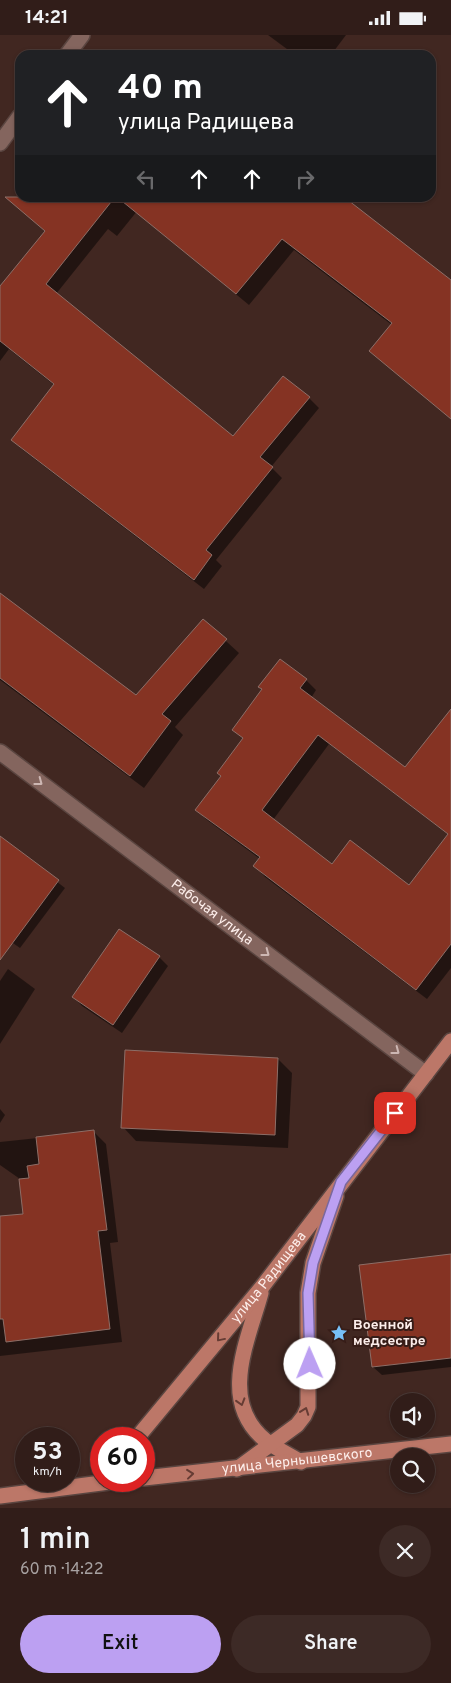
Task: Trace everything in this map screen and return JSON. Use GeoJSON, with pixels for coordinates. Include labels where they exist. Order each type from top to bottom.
{"type":"FeatureCollection","features":[{"type":"Feature","properties":{"kind":"main road","name":"улица Радищева"},"geometry":{"type":"LineString","coordinates":[[146,1427],[262,1287],[451,1041]]}},
{"type":"Feature","properties":{"kind":"main road"},"geometry":{"type":"LineString","coordinates":[[237,1469],[297,1425],[308,1407],[308,1293],[313,1263],[341,1182]]}},
{"type":"Feature","properties":{"kind":"main road"},"geometry":{"type":"LineString","coordinates":[[262,1287],[240,1373],[238,1394],[241,1405],[254,1429],[271,1443],[301,1462]]}},
{"type":"Feature","properties":{"kind":"main road","name":"улица Чернышевского"},"geometry":{"type":"LineString","coordinates":[[155,1478],[451,1444]]}},
{"type":"Feature","properties":{"kind":"main road"},"geometry":{"type":"LineString","coordinates":[[0,1496],[90,1483]]}},
{"type":"Feature","properties":{"kind":"street"},"geometry":{"type":"LineString","coordinates":[[71,50],[82,35]]}},
{"type":"Feature","properties":{"kind":"street"},"geometry":{"type":"LineString","coordinates":[[0,143],[15,123]]}},
{"type":"Feature","properties":{"kind":"street","name":"Рабочая улица"},"geometry":{"type":"LineString","coordinates":[[0,752],[426,1074]]}},
{"type":"Feature","properties":{"kind":"building"},"geometry":{"type":"Polygon","coordinates":[[[5,197],[15,197],[15,202],[111,202],[46,284],[233,436],[283,376],[310,397],[260,457],[273,467],[206,550],[212,555],[194,580],[11,440],[54,384],[0,341],[0,286],[45,231],[5,197]]]}},
{"type":"Feature","properties":{"kind":"building"},"geometry":{"type":"Polygon","coordinates":[[[123,202],[350,202],[451,280],[451,419],[369,351],[392,323],[282,239],[236,294],[123,202]]]}},
{"type":"Feature","properties":{"kind":"building"},"geometry":{"type":"Polygon","coordinates":[[[0,593],[136,695],[203,619],[227,639],[162,714],[171,721],[130,776],[0,678],[0,593]]]}},
{"type":"Feature","properties":{"kind":"building"},"geometry":{"type":"Polygon","coordinates":[[[280,659],[307,679],[300,688],[405,767],[451,709],[451,944],[416,990],[253,866],[260,857],[195,810],[221,776],[217,773],[243,738],[232,730],[262,689],[258,687],[280,659]],[[318,735],[262,810],[332,864],[350,840],[409,885],[448,834],[318,735]]]}},
{"type":"Feature","properties":{"kind":"building"},"geometry":{"type":"Polygon","coordinates":[[[0,836],[59,880],[0,960],[0,836]]]}},
{"type":"Feature","properties":{"kind":"building"},"geometry":{"type":"Polygon","coordinates":[[[119,929],[160,956],[113,1025],[72,997],[119,929]]]}},
{"type":"Feature","properties":{"kind":"building"},"geometry":{"type":"Polygon","coordinates":[[[125,1050],[278,1058],[275,1135],[121,1128],[125,1050]]]}},
{"type":"Feature","properties":{"kind":"building"},"geometry":{"type":"Polygon","coordinates":[[[94,1130],[107,1230],[98,1231],[110,1329],[6,1342],[3,1319],[0,1319],[0,1216],[23,1214],[19,1179],[29,1178],[27,1166],[39,1164],[36,1137],[94,1130]]]}},
{"type":"Feature","properties":{"kind":"building"},"geometry":{"type":"Polygon","coordinates":[[[451,1254],[451,1358],[372,1367],[359,1265],[451,1254]]]}},
{"type":"Feature","properties":{"kind":"place","name":"Военной медсестре"},"geometry":{"type":"Point","coordinates":[339,1333]}},
{"type":"Feature","properties":{"kind":"route"},"geometry":{"type":"LineString","coordinates":[[310,1364],[308,1293],[313,1263],[341,1182],[395,1113]]}}]}
